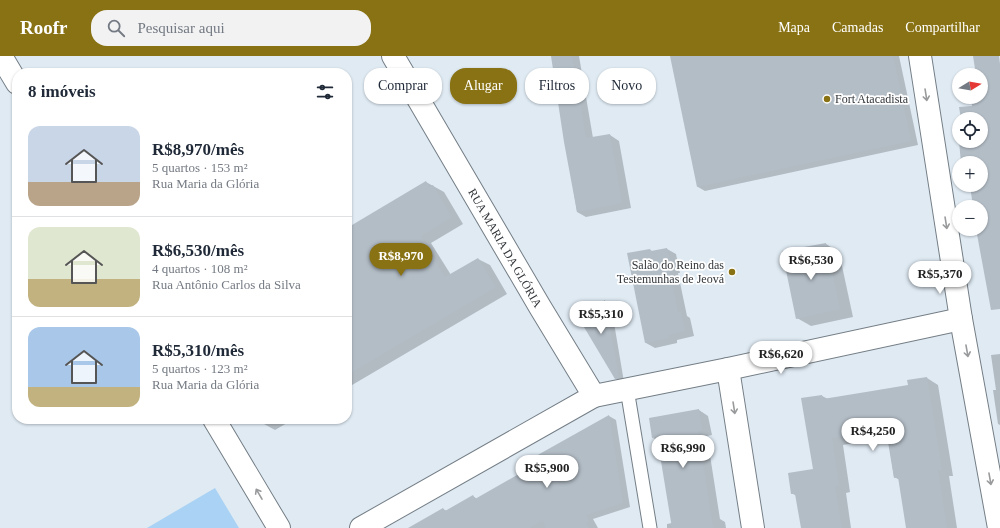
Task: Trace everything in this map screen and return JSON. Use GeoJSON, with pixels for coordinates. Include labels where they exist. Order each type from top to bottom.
{"type":"FeatureCollection","features":[{"type":"Feature","properties":{"kind":"street"},"geometry":{"type":"LineString","coordinates":[[1,56],[12,75]]}},
{"type":"Feature","properties":{"kind":"street","name":"RUA MARIA DA GLÓRIA"},"geometry":{"type":"LineString","coordinates":[[393,56],[594,396]]}},
{"type":"Feature","properties":{"kind":"street"},"geometry":{"type":"LineString","coordinates":[[920,56],[961,319],[999,528]]}},
{"type":"Feature","properties":{"kind":"street"},"geometry":{"type":"LineString","coordinates":[[361,528],[594,396],[961,319]]}},
{"type":"Feature","properties":{"kind":"street"},"geometry":{"type":"LineString","coordinates":[[728,369],[753,528]]}},
{"type":"Feature","properties":{"kind":"street"},"geometry":{"type":"LineString","coordinates":[[217,424],[279,528]]}},
{"type":"Feature","properties":{"kind":"lane"},"geometry":{"type":"LineString","coordinates":[[627,389],[650,528]]}},
{"type":"Feature","properties":{"kind":"shaded area"},"geometry":{"type":"Polygon","coordinates":[[[215,488],[239,528],[147,528],[215,488]]]}},
{"type":"Feature","properties":{"kind":"building"},"geometry":{"type":"Polygon","coordinates":[[[551,56],[572,56],[574,68],[553,68],[551,56]]]}},
{"type":"Feature","properties":{"kind":"building","name":"Fort Atacadista"},"geometry":{"type":"Polygon","coordinates":[[[670,56],[893,56],[911,141],[697,187],[670,56]]]}},
{"type":"Feature","properties":{"kind":"building"},"geometry":{"type":"Polygon","coordinates":[[[973,56],[999,56],[1000,309],[991,310],[977,236],[988,236],[988,200],[972,200],[971,192],[988,192],[988,156],[960,156],[960,148],[988,148],[988,112],[960,112],[959,107],[972,106],[972,104],[988,104],[988,68],[975,68],[973,56]]]}},
{"type":"Feature","properties":{"kind":"building"},"geometry":{"type":"Polygon","coordinates":[[[558,104],[580,104],[586,138],[610,134],[622,203],[577,212],[558,104]]]}},
{"type":"Feature","properties":{"kind":"building"},"geometry":{"type":"Polygon","coordinates":[[[426,181],[429,187],[433,185],[452,217],[421,236],[445,277],[478,258],[496,287],[352,372],[352,225],[426,181]]]}},
{"type":"Feature","properties":{"kind":"building"},"geometry":{"type":"Polygon","coordinates":[[[826,243],[840,309],[796,319],[782,251],[826,243]]]}},
{"type":"Feature","properties":{"kind":"building"},"geometry":{"type":"Polygon","coordinates":[[[667,248],[672,268],[669,268],[678,312],[681,312],[685,331],[668,335],[669,338],[645,343],[627,253],[667,248]]]}},
{"type":"Feature","properties":{"kind":"building"},"geometry":{"type":"Polygon","coordinates":[[[605,300],[619,378],[615,379],[578,317],[605,300]]]}},
{"type":"Feature","properties":{"kind":"building"},"geometry":{"type":"Polygon","coordinates":[[[927,377],[942,470],[938,470],[947,528],[906,528],[898,477],[894,478],[886,430],[832,438],[839,486],[835,487],[842,528],[801,528],[795,494],[791,494],[788,473],[813,469],[801,398],[822,395],[823,399],[908,385],[907,380],[927,377]]]}},
{"type":"Feature","properties":{"kind":"building"},"geometry":{"type":"Polygon","coordinates":[[[699,409],[702,430],[698,431],[713,528],[672,528],[657,437],[652,438],[649,418],[699,409]]]}},
{"type":"Feature","properties":{"kind":"building"},"geometry":{"type":"Polygon","coordinates":[[[609,415],[623,503],[586,515],[589,521],[586,523],[589,528],[546,528],[543,520],[529,528],[408,528],[443,508],[445,511],[473,495],[475,499],[531,467],[527,461],[609,415]]]}},
{"type":"Feature","properties":{"kind":"place","name":"Fort Atacadista"},"geometry":{"type":"Point","coordinates":[827,99]}},
{"type":"Feature","properties":{"kind":"place","name":"Salão do Reino das Testemunhas de Jeová"},"geometry":{"type":"Point","coordinates":[732,272]}}]}
